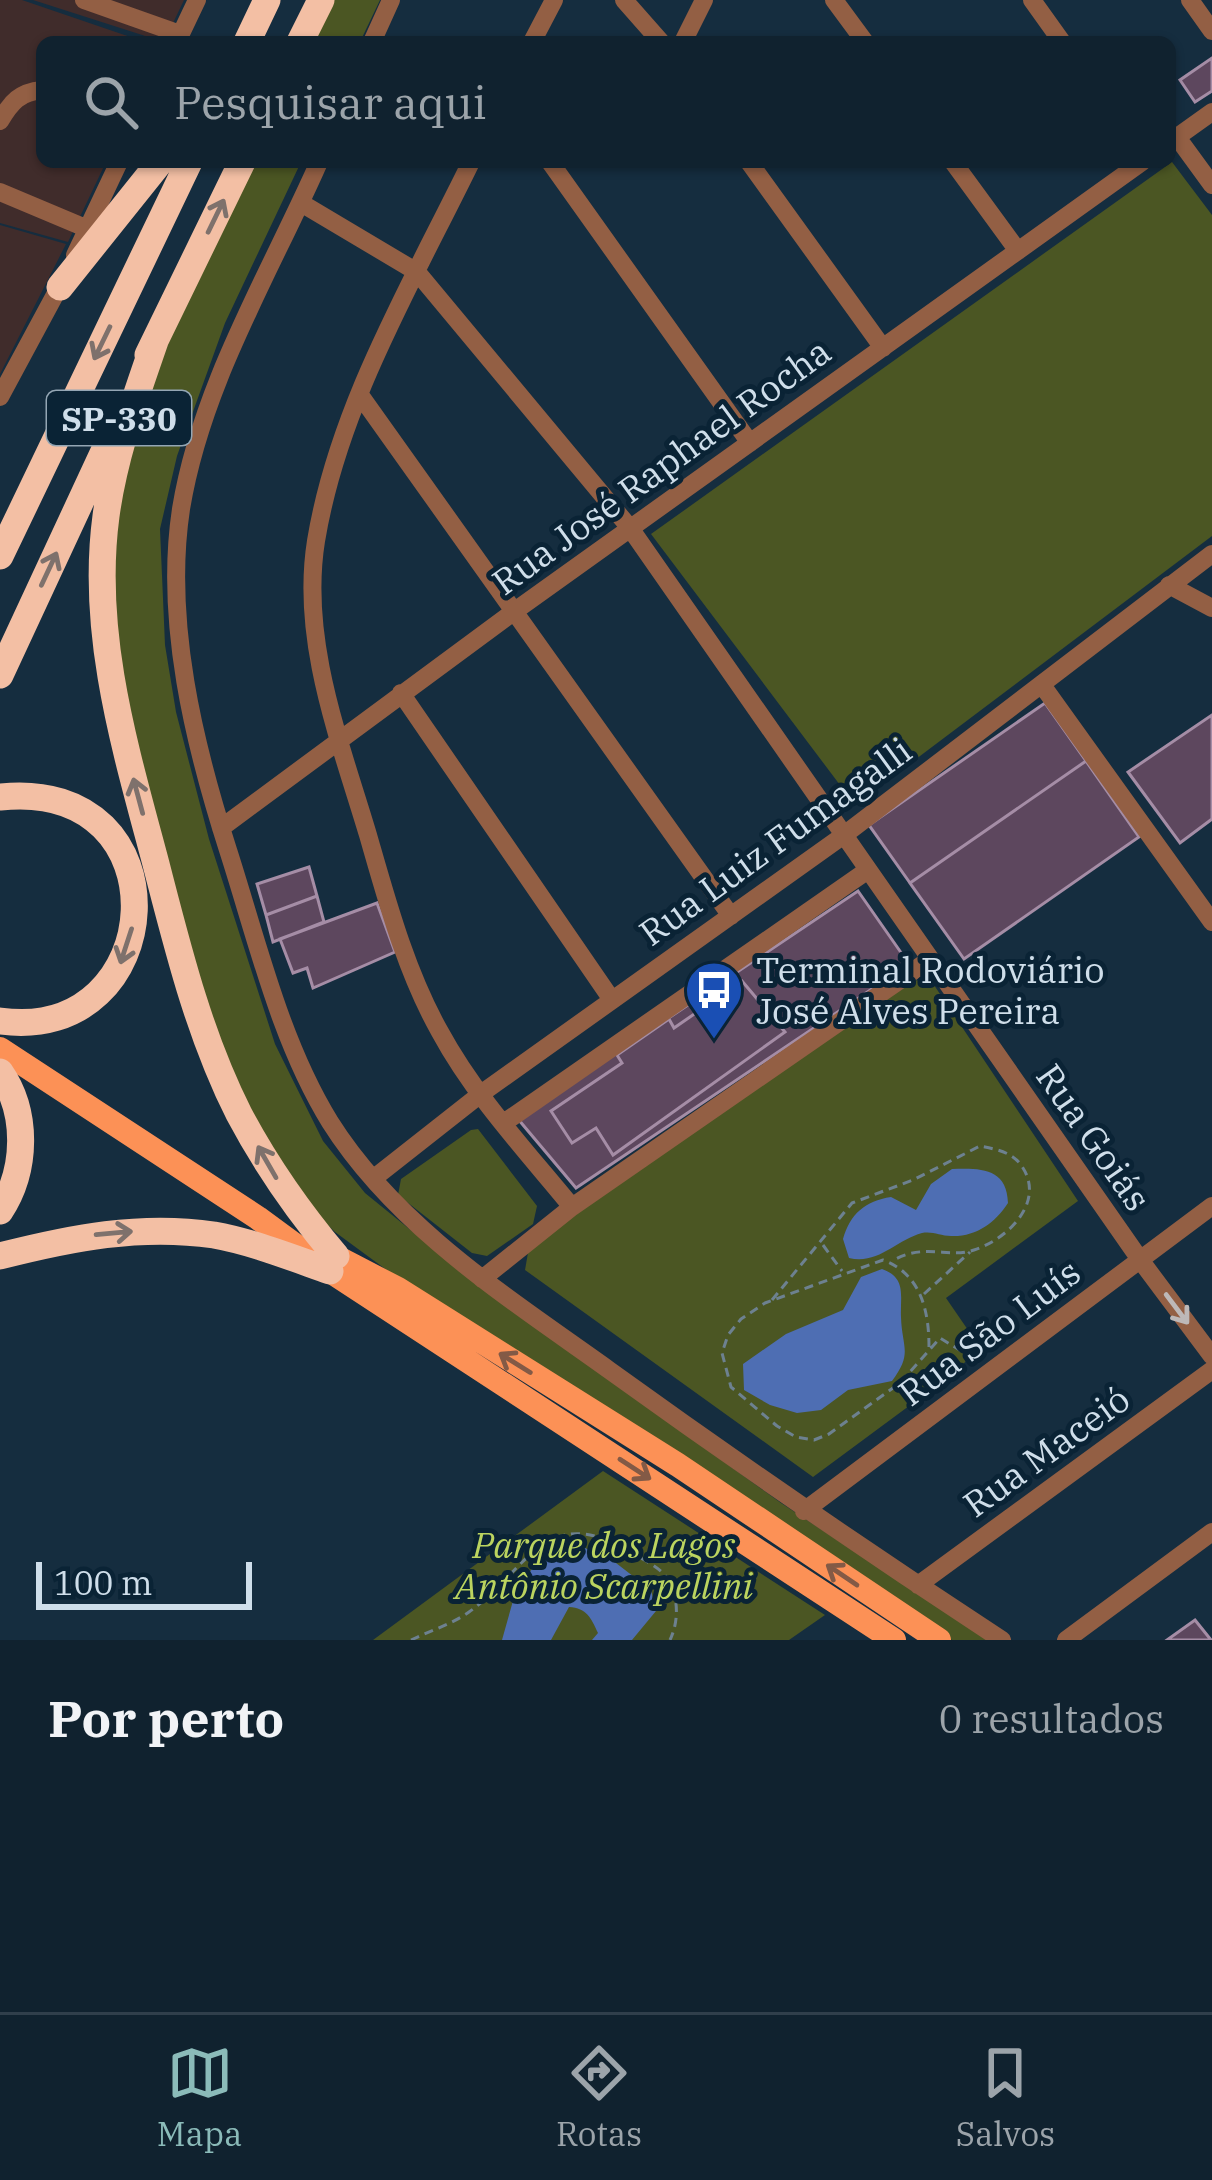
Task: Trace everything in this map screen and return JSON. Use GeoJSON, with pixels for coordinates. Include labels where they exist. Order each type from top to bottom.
{"type":"FeatureCollection","features":[{"type":"Feature","properties":{"kind":"highway"},"geometry":{"type":"LineString","coordinates":[[304,36],[321,0]]}},
{"type":"Feature","properties":{"kind":"highway"},"geometry":{"type":"LineString","coordinates":[[247,36],[266,3]]}},
{"type":"Feature","properties":{"kind":"highway"},"geometry":{"type":"LineString","coordinates":[[60,287],[155,168]]}},
{"type":"Feature","properties":{"kind":"highway","name":"SP-330"},"geometry":{"type":"LineString","coordinates":[[0,556],[186,168]]}},
{"type":"Feature","properties":{"kind":"highway","name":"SP-330"},"geometry":{"type":"LineString","coordinates":[[0,675],[239,168]]}},
{"type":"Feature","properties":{"kind":"highway"},"geometry":{"type":"LineString","coordinates":[[154,341],[122,438],[106,518],[102,614],[118,724],[212,1055],[275,1176],[333,1264]]}},
{"type":"Feature","properties":{"kind":"highway"},"geometry":{"type":"LineString","coordinates":[[0,796],[30,794],[70,802],[100,822],[121,847],[134,880],[136,910],[127,954],[112,979],[88,1002],[56,1019],[0,1021]]}},
{"type":"Feature","properties":{"kind":"highway"},"geometry":{"type":"LineString","coordinates":[[0,1072],[14,1092],[20,1130],[19,1172],[0,1210]]}},
{"type":"Feature","properties":{"kind":"highway"},"geometry":{"type":"LineString","coordinates":[[0,1256],[79,1237],[147,1230],[215,1236],[333,1264]]}},
{"type":"Feature","properties":{"kind":"main road"},"geometry":{"type":"LineString","coordinates":[[0,1049],[333,1264],[894,1640]]}},
{"type":"Feature","properties":{"kind":"main road"},"geometry":{"type":"LineString","coordinates":[[333,1264],[398,1289],[678,1465],[939,1640]]}},
{"type":"Feature","properties":{"kind":"street"},"geometry":{"type":"LineString","coordinates":[[84,0],[173,36]]}},
{"type":"Feature","properties":{"kind":"street"},"geometry":{"type":"LineString","coordinates":[[179,36],[196,0]]}},
{"type":"Feature","properties":{"kind":"street"},"geometry":{"type":"LineString","coordinates":[[375,36],[391,0]]}},
{"type":"Feature","properties":{"kind":"street"},"geometry":{"type":"LineString","coordinates":[[535,36],[554,0]]}},
{"type":"Feature","properties":{"kind":"street"},"geometry":{"type":"LineString","coordinates":[[625,0],[656,36]]}},
{"type":"Feature","properties":{"kind":"street"},"geometry":{"type":"LineString","coordinates":[[686,36],[704,0]]}},
{"type":"Feature","properties":{"kind":"street"},"geometry":{"type":"LineString","coordinates":[[834,0],[861,36]]}},
{"type":"Feature","properties":{"kind":"street"},"geometry":{"type":"LineString","coordinates":[[1032,0],[1058,36]]}},
{"type":"Feature","properties":{"kind":"street"},"geometry":{"type":"LineString","coordinates":[[1190,0],[1212,31]]}},
{"type":"Feature","properties":{"kind":"street"},"geometry":{"type":"LineString","coordinates":[[0,121],[10,103],[24,92],[36,91]]}},
{"type":"Feature","properties":{"kind":"street"},"geometry":{"type":"LineString","coordinates":[[1176,138],[1212,112]]}},
{"type":"Feature","properties":{"kind":"street"},"geometry":{"type":"LineString","coordinates":[[1176,143],[1212,185]]}},
{"type":"Feature","properties":{"kind":"street"},"geometry":{"type":"LineString","coordinates":[[0,397],[60,287],[116,168]]}},
{"type":"Feature","properties":{"kind":"street"},"geometry":{"type":"LineString","coordinates":[[316,168],[244,319],[198,440],[181,510],[179,635],[191,705],[221,828],[302,1063],[330,1122],[374,1178],[482,1279],[804,1510],[1002,1640]]}},
{"type":"Feature","properties":{"kind":"street"},"geometry":{"type":"LineString","coordinates":[[468,168],[359,395],[329,477],[313,578],[316,638],[339,738],[417,985],[441,1034],[482,1093],[572,1207]]}},
{"type":"Feature","properties":{"kind":"street"},"geometry":{"type":"LineString","coordinates":[[554,168],[749,443]]}},
{"type":"Feature","properties":{"kind":"street"},"geometry":{"type":"LineString","coordinates":[[753,168],[883,347]]}},
{"type":"Feature","properties":{"kind":"street"},"geometry":{"type":"LineString","coordinates":[[957,168],[1018,251]]}},
{"type":"Feature","properties":{"kind":"street","name":"Rua José Raphael Rocha"},"geometry":{"type":"LineString","coordinates":[[221,828],[401,693],[1134,168]]}},
{"type":"Feature","properties":{"kind":"street"},"geometry":{"type":"LineString","coordinates":[[0,192],[88,229]]}},
{"type":"Feature","properties":{"kind":"street","name":"Rua Goiás"},"geometry":{"type":"LineString","coordinates":[[301,203],[417,272],[630,528],[929,960],[1212,1356]]}},
{"type":"Feature","properties":{"kind":"street"},"geometry":{"type":"LineString","coordinates":[[359,395],[730,916]]}},
{"type":"Feature","properties":{"kind":"street","name":"Rua Luiz Fumagalli"},"geometry":{"type":"LineString","coordinates":[[374,1178],[482,1093],[844,835],[1212,554]]}},
{"type":"Feature","properties":{"kind":"street"},"geometry":{"type":"LineString","coordinates":[[1169,585],[1212,608]]}},
{"type":"Feature","properties":{"kind":"street"},"geometry":{"type":"LineString","coordinates":[[1042,685],[1212,922]]}},
{"type":"Feature","properties":{"kind":"street"},"geometry":{"type":"LineString","coordinates":[[401,693],[613,1000]]}},
{"type":"Feature","properties":{"kind":"street"},"geometry":{"type":"LineString","coordinates":[[505,1122],[868,870]]}},
{"type":"Feature","properties":{"kind":"street"},"geometry":{"type":"LineString","coordinates":[[482,1279],[572,1207],[929,960]]}},
{"type":"Feature","properties":{"kind":"street","name":"Rua São Luís"},"geometry":{"type":"LineString","coordinates":[[804,1510],[1212,1206]]}},
{"type":"Feature","properties":{"kind":"street","name":"Rua Maceió"},"geometry":{"type":"LineString","coordinates":[[918,1585],[1212,1370]]}},
{"type":"Feature","properties":{"kind":"street"},"geometry":{"type":"LineString","coordinates":[[1066,1640],[1212,1532]]}},
{"type":"Feature","properties":{"kind":"path"},"geometry":{"type":"LineString","coordinates":[[770,1302],[852,1203],[913,1180],[980,1146],[1014,1157],[1024,1168],[1030,1198],[1024,1213],[1011,1227],[970,1252],[923,1295]]}},
{"type":"Feature","properties":{"kind":"path"},"geometry":{"type":"LineString","coordinates":[[822,1243],[842,1273]]}},
{"type":"Feature","properties":{"kind":"path"},"geometry":{"type":"LineString","coordinates":[[890,1262],[925,1251],[970,1252]]}},
{"type":"Feature","properties":{"kind":"path"},"geometry":{"type":"LineString","coordinates":[[929,1347],[923,1295],[884,1260],[770,1302],[741,1319],[722,1353],[731,1387],[796,1437],[814,1441],[900,1383],[940,1338],[993,1370]]}},
{"type":"Feature","properties":{"kind":"path"},"geometry":{"type":"LineString","coordinates":[[411,1640],[466,1614],[526,1554],[557,1538],[592,1533],[665,1574],[675,1598],[676,1626],[670,1640]]}},
{"type":"Feature","properties":{"kind":"shaded area"},"geometry":{"type":"Polygon","coordinates":[[[0,0],[22,0],[127,36],[36,36],[36,168],[103,168],[68,242],[0,223],[0,0]]]}},
{"type":"Feature","properties":{"kind":"shaded area"},"geometry":{"type":"Polygon","coordinates":[[[33,0],[184,0],[167,36],[145,36],[33,0]]]}},
{"type":"Feature","properties":{"kind":"shaded area"},"geometry":{"type":"Polygon","coordinates":[[[0,225],[66,244],[0,374],[0,225]]]}},
{"type":"Feature","properties":{"kind":"green space"},"geometry":{"type":"Polygon","coordinates":[[[330,0],[380,0],[363,36],[312,36],[330,0]]]}},
{"type":"Feature","properties":{"kind":"green space"},"geometry":{"type":"Polygon","coordinates":[[[1176,167],[1212,215],[1212,536],[855,805],[651,534],[1164,168],[1176,167]]]}},
{"type":"Feature","properties":{"kind":"green space"},"geometry":{"type":"Polygon","coordinates":[[[246,168],[298,168],[225,323],[177,456],[160,529],[165,645],[176,712],[209,839],[275,1044],[323,1141],[365,1193],[477,1284],[781,1503],[989,1640],[952,1640],[388,1271],[300,1199],[248,1113],[200,1001],[145,793],[110,611],[111,520],[156,348],[246,168]]]}},
{"type":"Feature","properties":{"kind":"green space"},"geometry":{"type":"Polygon","coordinates":[[[913,980],[932,982],[1078,1201],[946,1298],[979,1346],[959,1369],[813,1477],[525,1270],[529,1247],[913,980]]]}},
{"type":"Feature","properties":{"kind":"green space"},"geometry":{"type":"Polygon","coordinates":[[[478,1129],[537,1206],[533,1224],[487,1256],[472,1253],[398,1195],[401,1179],[478,1129]]]}},
{"type":"Feature","properties":{"kind":"green space","name":"Parque dos Lagos Antônio Scarpellini"},"geometry":{"type":"Polygon","coordinates":[[[603,1471],[825,1615],[789,1640],[373,1640],[603,1471]]]}},
{"type":"Feature","properties":{"kind":"water"},"geometry":{"type":"Polygon","coordinates":[[[952,1169],[990,1172],[1003,1183],[1008,1203],[997,1217],[960,1236],[922,1233],[878,1255],[849,1258],[843,1239],[860,1210],[891,1197],[916,1210],[931,1184],[952,1169]]]}},
{"type":"Feature","properties":{"kind":"water"},"geometry":{"type":"Polygon","coordinates":[[[882,1269],[895,1277],[901,1295],[905,1350],[892,1381],[848,1390],[821,1410],[797,1413],[744,1390],[743,1364],[786,1334],[843,1310],[861,1277],[882,1269]]]}},
{"type":"Feature","properties":{"kind":"water"},"geometry":{"type":"Polygon","coordinates":[[[579,1545],[616,1563],[651,1590],[656,1611],[632,1640],[592,1640],[598,1633],[590,1618],[569,1607],[551,1640],[502,1640],[516,1590],[544,1553],[579,1545]]]}},
{"type":"Feature","properties":{"kind":"building"},"geometry":{"type":"Polygon","coordinates":[[[1212,58],[1212,91],[1195,102],[1180,80],[1212,58]]]}},
{"type":"Feature","properties":{"kind":"building"},"geometry":{"type":"Polygon","coordinates":[[[1045,703],[1086,761],[910,883],[869,825],[1045,703]]]}},
{"type":"Feature","properties":{"kind":"building"},"geometry":{"type":"Polygon","coordinates":[[[1212,715],[1212,819],[1180,843],[1128,772],[1212,715]]]}},
{"type":"Feature","properties":{"kind":"building"},"geometry":{"type":"Polygon","coordinates":[[[1086,761],[1139,837],[964,959],[910,883],[1086,761]]]}},
{"type":"Feature","properties":{"kind":"building"},"geometry":{"type":"Polygon","coordinates":[[[309,867],[317,896],[266,915],[257,884],[309,867]]]}},
{"type":"Feature","properties":{"kind":"building","name":"Terminal Rodoviário José Alves Pereira"},"geometry":{"type":"Polygon","coordinates":[[[858,891],[909,964],[576,1188],[518,1119],[858,891]]]}},
{"type":"Feature","properties":{"kind":"building"},"geometry":{"type":"Polygon","coordinates":[[[317,896],[324,922],[273,942],[266,915],[317,896]]]}},
{"type":"Feature","properties":{"kind":"building"},"geometry":{"type":"Polygon","coordinates":[[[377,903],[395,952],[313,988],[307,968],[293,973],[280,939],[377,903]]]}},
{"type":"Feature","properties":{"kind":"building"},"geometry":{"type":"Polygon","coordinates":[[[742,981],[785,1032],[613,1155],[596,1128],[572,1143],[551,1111],[622,1063],[617,1055],[669,1019],[674,1028],[742,981]]]}},
{"type":"Feature","properties":{"kind":"building"},"geometry":{"type":"Polygon","coordinates":[[[1195,1620],[1211,1640],[1167,1640],[1195,1620]]]}},
{"type":"Feature","properties":{"kind":"place","name":"Terminal Rodoviário José Alves Pereira"},"geometry":{"type":"Point","coordinates":[714,1041]}}]}
